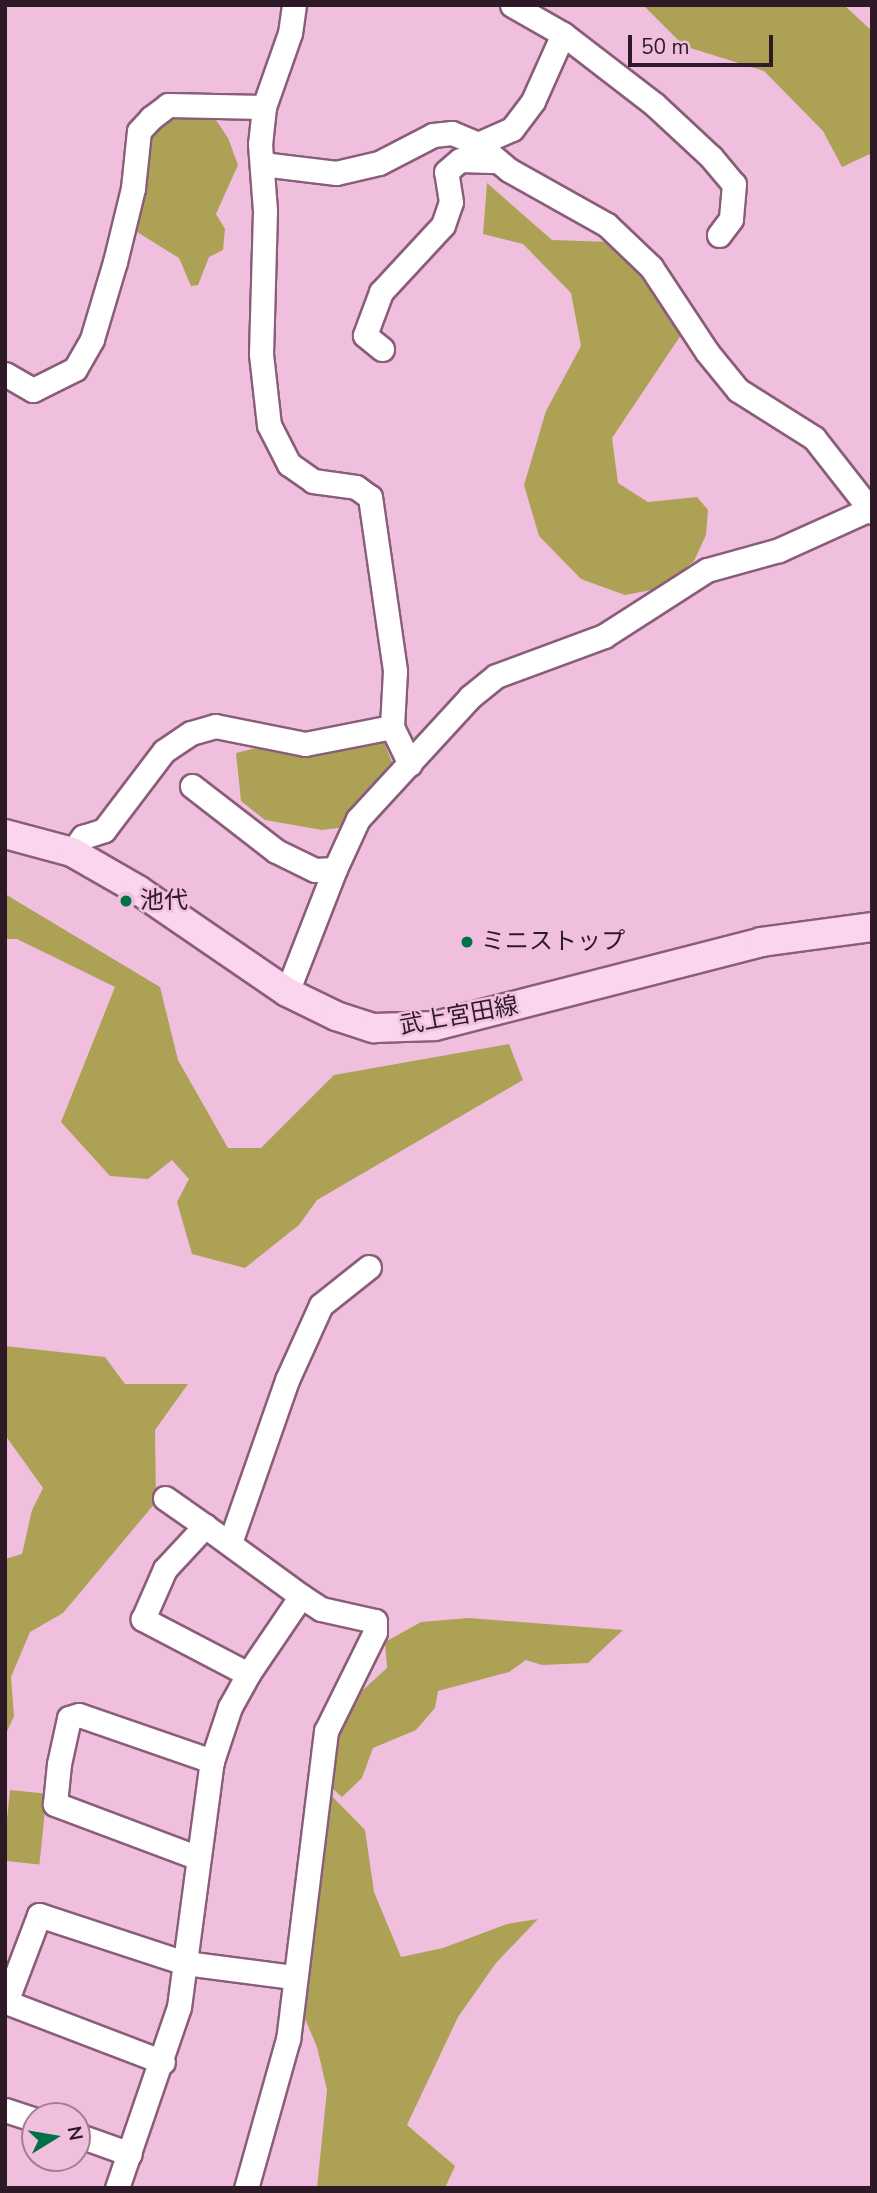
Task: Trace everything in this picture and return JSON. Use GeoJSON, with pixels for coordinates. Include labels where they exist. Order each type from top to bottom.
{"type":"FeatureCollection","features":[{"type":"Feature","properties":{"kind":"main road","name":"武上宮田線"},"geometry":{"type":"LineString","coordinates":[[5,834],[72,852],[138,890],[287,992],[355,1023],[415,1029],[507,1010],[761,942],[872,927]]}},
{"type":"Feature","properties":{"kind":"street"},"geometry":{"type":"LineString","coordinates":[[294,5],[290,33],[264,107],[261,354],[269,425],[289,464],[313,481],[356,487],[370,497],[395,671],[392,727],[410,764]]}},
{"type":"Feature","properties":{"kind":"street"},"geometry":{"type":"LineString","coordinates":[[512,5],[563,34],[654,104],[712,156],[734,184],[731,219],[719,234]]}},
{"type":"Feature","properties":{"kind":"street"},"geometry":{"type":"LineString","coordinates":[[478,145],[512,129],[533,101],[563,34]]}},
{"type":"Feature","properties":{"kind":"street"},"geometry":{"type":"LineString","coordinates":[[5,374],[33,390],[75,369],[81,359],[92,339],[115,262],[133,188],[139,131],[151,118],[168,105],[264,107]]}},
{"type":"Feature","properties":{"kind":"street"},"geometry":{"type":"LineString","coordinates":[[262,164],[336,173],[379,163],[433,135],[452,133],[478,145],[498,161],[607,225],[651,267],[707,352],[738,390],[814,438],[871,510],[779,550],[707,570],[604,636],[496,676],[358,818],[287,992]]}},
{"type":"Feature","properties":{"kind":"street"},"geometry":{"type":"LineString","coordinates":[[382,349],[365,335],[381,292],[443,225],[451,202],[446,172],[460,160],[498,161]]}},
{"type":"Feature","properties":{"kind":"street"},"geometry":{"type":"LineString","coordinates":[[72,852],[83,837],[104,830],[164,751],[191,733],[215,726],[305,744],[392,727]]}},
{"type":"Feature","properties":{"kind":"street"},"geometry":{"type":"LineString","coordinates":[[192,786],[276,851],[315,870],[335,869]]}},
{"type":"Feature","properties":{"kind":"street"},"geometry":{"type":"LineString","coordinates":[[231,1540],[287,1380],[321,1305],[369,1267]]}},
{"type":"Feature","properties":{"kind":"street"},"geometry":{"type":"LineString","coordinates":[[165,1498],[205,1526],[231,1540],[321,1609],[375,1621],[375,1633],[326,1731],[293,1977],[288,2039],[246,2188]]}},
{"type":"Feature","properties":{"kind":"street"},"geometry":{"type":"LineString","coordinates":[[205,1526],[165,1569],[143,1619],[248,1674]]}},
{"type":"Feature","properties":{"kind":"street"},"geometry":{"type":"LineString","coordinates":[[117,2188],[163,2062],[179,2007],[196,1857],[212,1760],[230,1707],[248,1674],[301,1596]]}},
{"type":"Feature","properties":{"kind":"street"},"geometry":{"type":"LineString","coordinates":[[196,1857],[55,1804],[59,1765],[69,1718],[79,1715],[212,1760]]}},
{"type":"Feature","properties":{"kind":"street"},"geometry":{"type":"LineString","coordinates":[[163,2062],[11,2006],[5,1996],[39,1915],[185,1963],[293,1977]]}},
{"type":"Feature","properties":{"kind":"street"},"geometry":{"type":"LineString","coordinates":[[91,2140],[130,2154]]}},
{"type":"Feature","properties":{"kind":"shaded area"},"geometry":{"type":"Polygon","coordinates":[[[643,5],[844,5],[872,31],[872,153],[842,167],[823,131],[764,71],[684,46],[643,5]]]}},
{"type":"Feature","properties":{"kind":"shaded area"},"geometry":{"type":"Polygon","coordinates":[[[171,117],[214,117],[228,138],[238,165],[216,214],[225,229],[223,250],[209,257],[198,285],[191,286],[179,258],[137,232],[147,123],[171,117]]]}},
{"type":"Feature","properties":{"kind":"shaded area"},"geometry":{"type":"Polygon","coordinates":[[[487,183],[552,240],[612,242],[689,323],[612,438],[618,483],[648,502],[697,497],[708,510],[706,535],[694,561],[662,588],[625,595],[581,579],[539,536],[524,485],[546,411],[581,346],[571,293],[523,244],[483,234],[487,183]]]}},
{"type":"Feature","properties":{"kind":"shaded area"},"geometry":{"type":"Polygon","coordinates":[[[356,723],[384,742],[403,790],[362,825],[322,830],[265,820],[241,801],[236,753],[356,723]]]}},
{"type":"Feature","properties":{"kind":"shaded area"},"geometry":{"type":"Polygon","coordinates":[[[5,894],[160,987],[178,1060],[228,1148],[261,1148],[334,1075],[509,1044],[523,1080],[317,1200],[299,1225],[245,1268],[192,1254],[177,1202],[189,1179],[172,1160],[148,1179],[110,1176],[61,1122],[115,987],[17,939],[5,939],[5,894]]]}},
{"type":"Feature","properties":{"kind":"shaded area"},"geometry":{"type":"Polygon","coordinates":[[[5,1346],[105,1357],[125,1384],[188,1384],[155,1430],[156,1502],[63,1613],[30,1632],[11,1677],[14,1716],[5,1736],[5,1559],[22,1554],[32,1510],[43,1488],[5,1435],[5,1346]]]}},
{"type":"Feature","properties":{"kind":"shaded area"},"geometry":{"type":"Polygon","coordinates":[[[469,1618],[623,1630],[588,1663],[542,1665],[526,1660],[509,1672],[438,1691],[435,1708],[416,1730],[373,1748],[362,1778],[342,1797],[324,1781],[341,1710],[387,1668],[385,1642],[421,1622],[469,1618]]]}},
{"type":"Feature","properties":{"kind":"shaded area"},"geometry":{"type":"Polygon","coordinates":[[[323,1787],[365,1830],[374,1892],[401,1957],[443,1948],[507,1924],[538,1919],[496,1963],[458,2017],[407,2125],[455,2166],[445,2188],[317,2188],[327,2090],[317,2047],[300,2007],[315,1921],[323,1787]]]}},
{"type":"Feature","properties":{"kind":"shaded area"},"geometry":{"type":"Polygon","coordinates":[[[10,1790],[47,1794],[39,1864],[5,1861],[10,1790]]]}},
{"type":"Feature","properties":{"kind":"place","name":"池代"},"geometry":{"type":"Point","coordinates":[126,901]}},
{"type":"Feature","properties":{"kind":"place","name":"ミニストップ"},"geometry":{"type":"Point","coordinates":[467,942]}}]}
